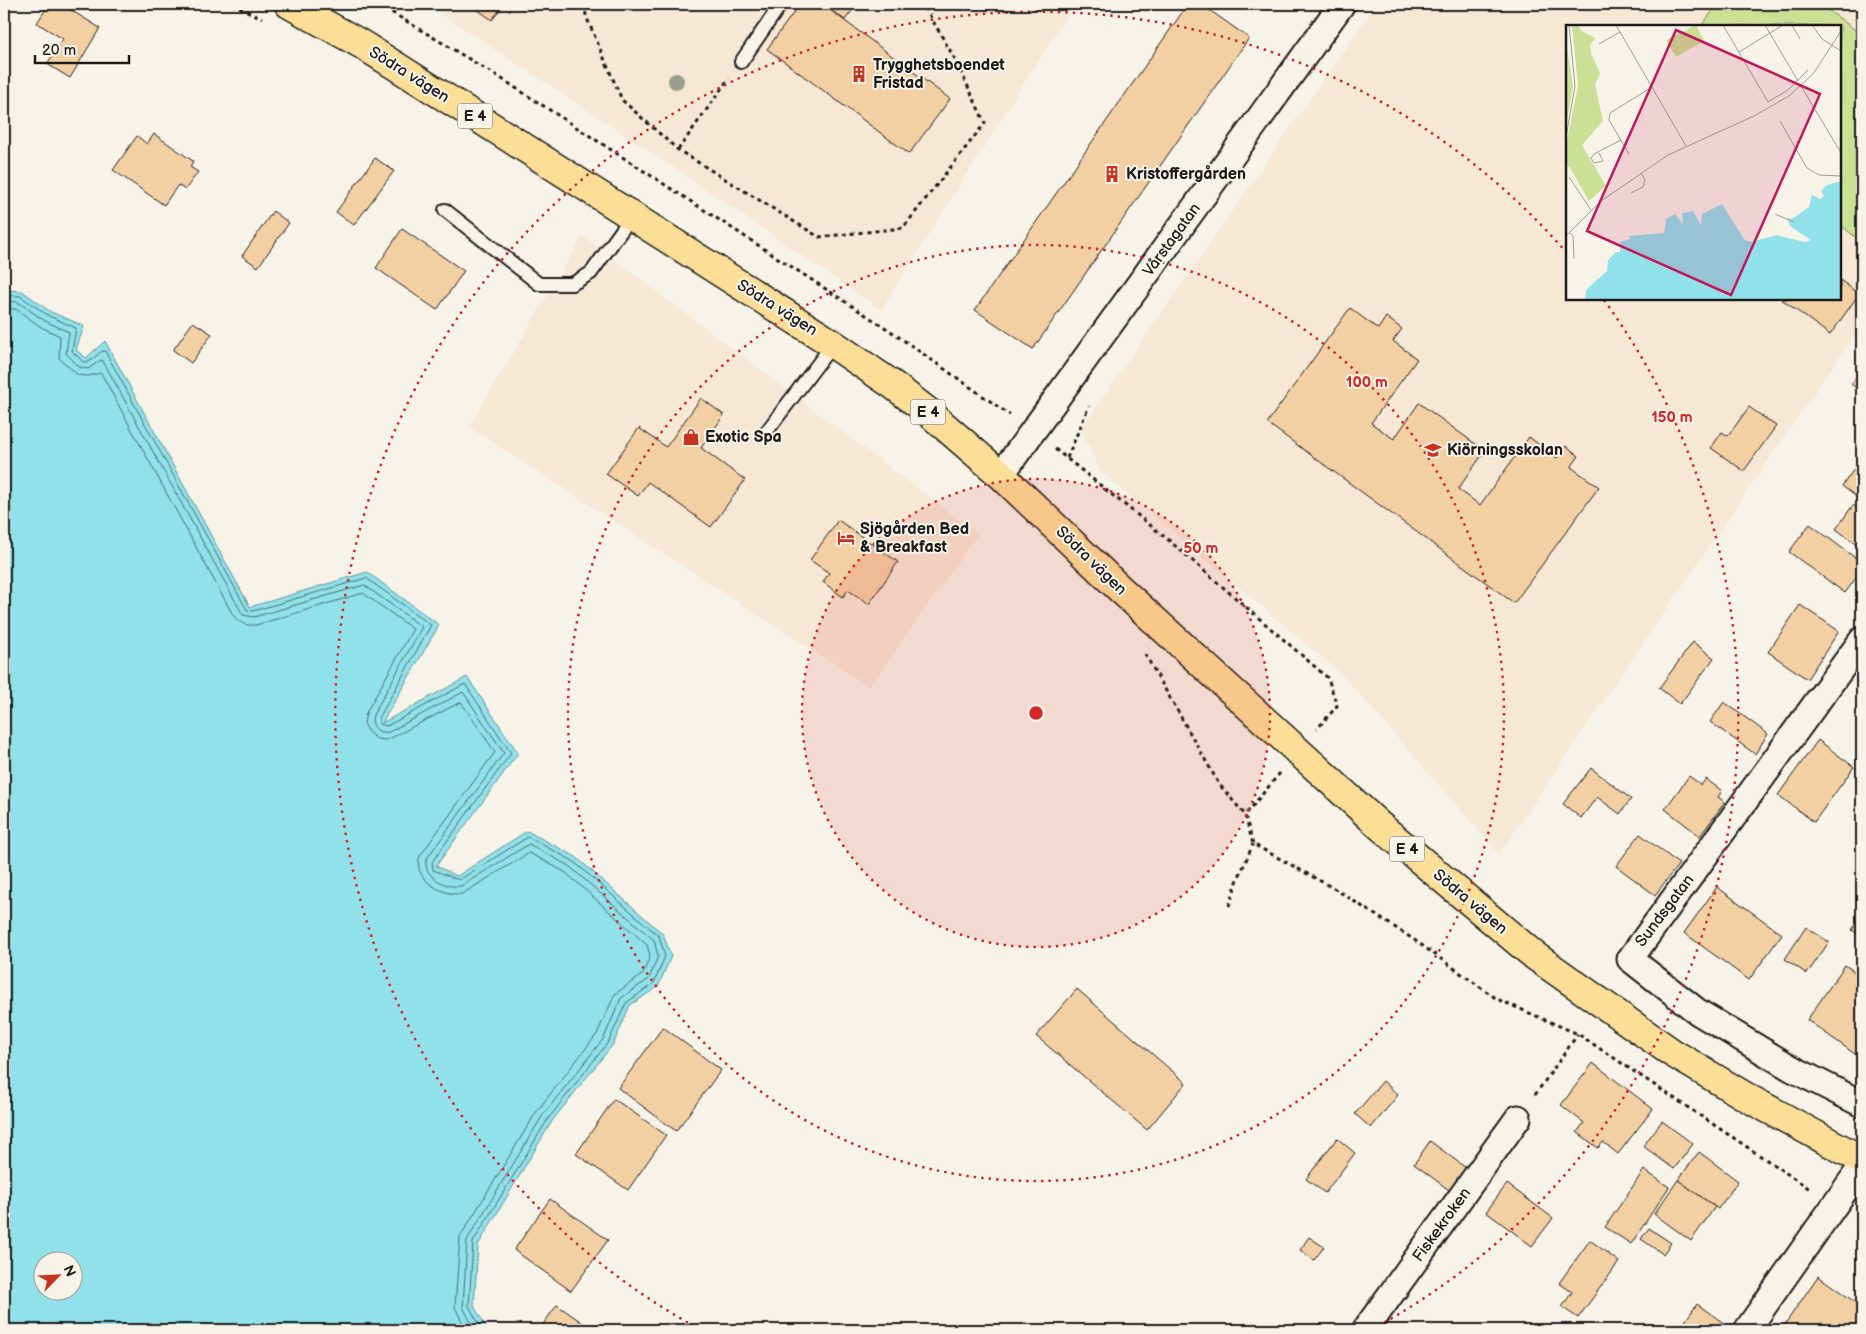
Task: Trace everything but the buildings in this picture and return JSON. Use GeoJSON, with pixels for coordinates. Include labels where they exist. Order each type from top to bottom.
{"type":"FeatureCollection","features":[{"type":"Feature","properties":{"kind":"highway","name":"Södra vägen"},"geometry":{"type":"LineString","coordinates":[[289,4],[361,44],[632,216],[832,344],[927,411],[1001,475],[1119,588],[1380,826],[1535,956],[1671,1052],[1748,1098],[1862,1160]]}},
{"type":"Feature","properties":{"kind":"street","name":"Vårstagatan"},"geometry":{"type":"LineString","coordinates":[[1001,475],[1338,5]]}},
{"type":"Feature","properties":{"kind":"street","name":"Sundsgatan"},"geometry":{"type":"LineString","coordinates":[[1862,640],[1630,959],[1698,1012],[1791,1068],[1862,1104]]}},
{"type":"Feature","properties":{"kind":"street","name":"Fiskekroken"},"geometry":{"type":"LineString","coordinates":[[1365,1330],[1518,1118]]}},
{"type":"Feature","properties":{"kind":"street"},"geometry":{"type":"LineString","coordinates":[[1747,1330],[1862,1166]]}},
{"type":"Feature","properties":{"kind":"lane"},"geometry":{"type":"LineString","coordinates":[[741,62],[781,4]]}},
{"type":"Feature","properties":{"kind":"lane"},"geometry":{"type":"LineString","coordinates":[[445,210],[538,284],[572,284],[591,273],[632,216]]}},
{"type":"Feature","properties":{"kind":"lane"},"geometry":{"type":"LineString","coordinates":[[767,431],[832,344]]}},
{"type":"Feature","properties":{"kind":"path"},"geometry":{"type":"LineString","coordinates":[[232,4],[264,19]]}},
{"type":"Feature","properties":{"kind":"path"},"geometry":{"type":"LineString","coordinates":[[585,4],[586,16],[622,100],[678,150],[819,237],[903,228],[985,123],[955,59],[923,4]]}},
{"type":"Feature","properties":{"kind":"path"},"geometry":{"type":"LineString","coordinates":[[678,150],[741,62]]}},
{"type":"Feature","properties":{"kind":"path"},"geometry":{"type":"LineString","coordinates":[[1141,648],[1219,784],[1244,815],[1254,844],[1335,889],[1413,939],[1498,999],[1578,1034],[1835,1205]]}},
{"type":"Feature","properties":{"kind":"path"},"geometry":{"type":"LineString","coordinates":[[1244,815],[1282,771]]}},
{"type":"Feature","properties":{"kind":"path"},"geometry":{"type":"LineString","coordinates":[[1229,906],[1238,879],[1254,844]]}},
{"type":"Feature","properties":{"kind":"path"},"geometry":{"type":"LineString","coordinates":[[1518,1118],[1578,1034]]}},
{"type":"Feature","properties":{"kind":"shaded area"},"geometry":{"type":"Polygon","coordinates":[[[426,4],[1074,4],[881,310],[642,146],[426,4]]]}},
{"type":"Feature","properties":{"kind":"shaded area","name":"Kiörningsskolan"},"geometry":{"type":"Polygon","coordinates":[[[1376,4],[1862,4],[1862,323],[1499,854],[1342,674],[1100,471],[1081,429],[1376,4]]]}},
{"type":"Feature","properties":{"kind":"shaded area"},"geometry":{"type":"Polygon","coordinates":[[[583,236],[978,534],[869,687],[469,427],[583,236]]]}},
{"type":"Feature","properties":{"kind":"green space"},"geometry":{"type":"Polygon","coordinates":[[[1718,4],[1820,4],[1862,35],[1862,242],[1841,226],[1841,25],[1702,25],[1718,4]]]}},
{"type":"Feature","properties":{"kind":"water"},"geometry":{"type":"Polygon","coordinates":[[[4,290],[22,291],[51,312],[84,326],[76,350],[86,358],[105,341],[250,607],[367,572],[439,625],[382,723],[467,677],[518,753],[436,866],[457,876],[527,831],[576,857],[663,934],[671,956],[658,987],[630,1005],[614,1043],[552,1121],[478,1245],[474,1306],[488,1330],[4,1330],[4,290]]]}},
{"type":"Feature","properties":{"kind":"place","name":"Trygghetsboendet Fristad"},"geometry":{"type":"Point","coordinates":[859,74]}},
{"type":"Feature","properties":{"kind":"place","name":"Kristoffergården"},"geometry":{"type":"Point","coordinates":[1112,174]}},
{"type":"Feature","properties":{"kind":"place","name":"Exotic Spa"},"geometry":{"type":"Point","coordinates":[691,437]}},
{"type":"Feature","properties":{"kind":"place","name":"Kiörningsskolan"},"geometry":{"type":"Point","coordinates":[1433,450]}},
{"type":"Feature","properties":{"kind":"place","name":"Sjögården Bed & Breakfast"},"geometry":{"type":"Point","coordinates":[846,538]}}]}
